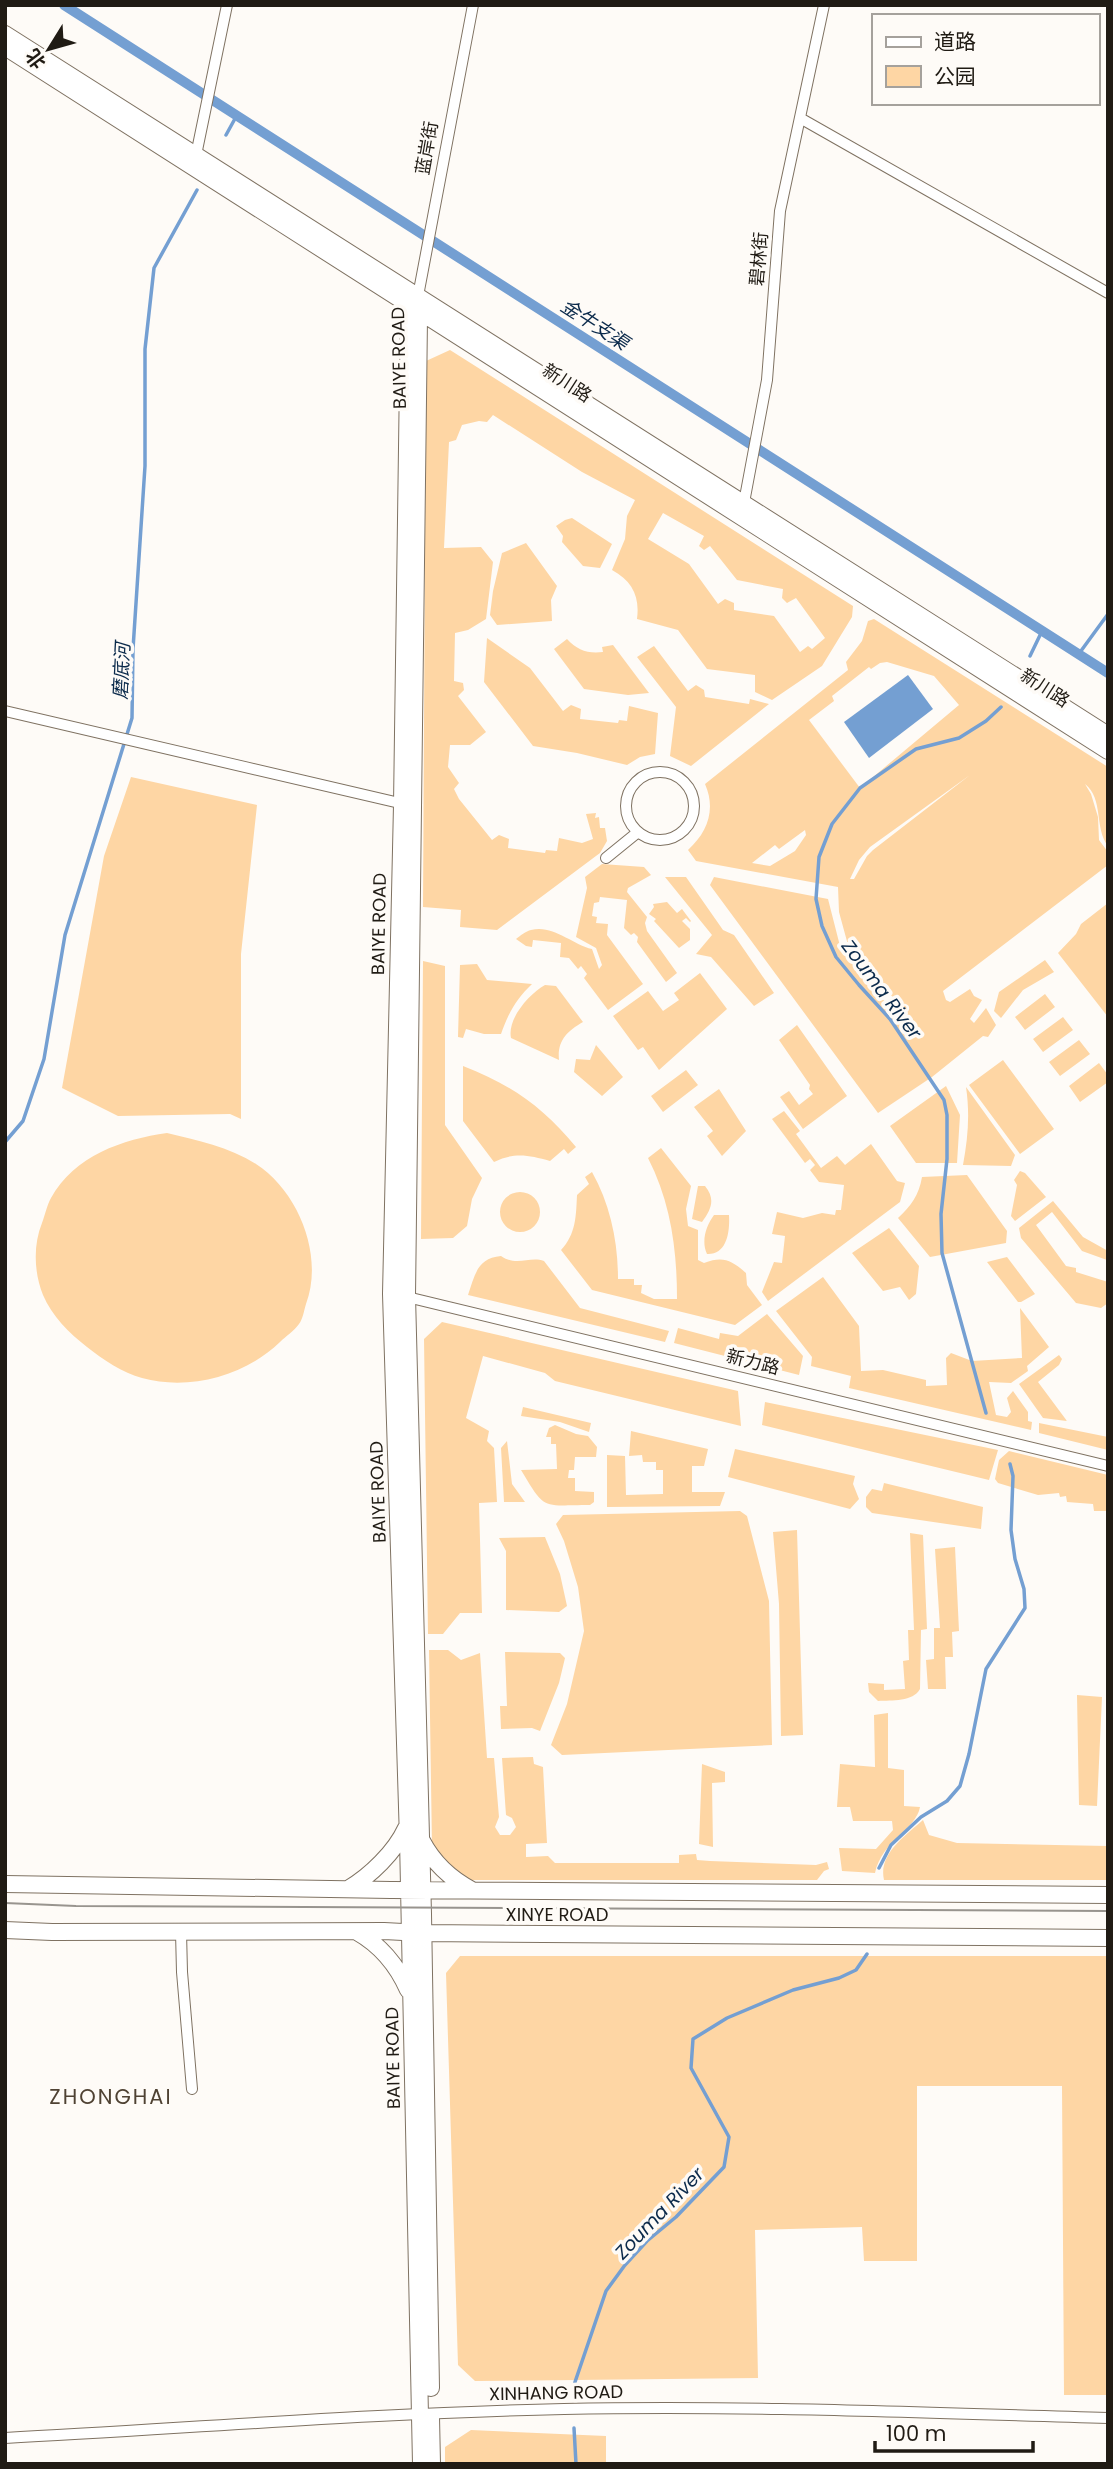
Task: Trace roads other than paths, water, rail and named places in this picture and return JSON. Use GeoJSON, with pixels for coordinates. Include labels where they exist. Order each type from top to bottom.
{"type":"FeatureCollection","features":[{"type":"Feature","properties":{"kind":"main road","name":"新川路"},"geometry":{"type":"LineString","coordinates":[[5,34],[195,162],[415,304],[1108,735]]}},
{"type":"Feature","properties":{"kind":"main road","name":"新川路"},"geometry":{"type":"LineString","coordinates":[[5,47],[195,162]]}},
{"type":"Feature","properties":{"kind":"main road","name":"BAIYE ROAD"},"geometry":{"type":"LineString","coordinates":[[415,304],[399,1295],[408,1826],[415,1890],[426,2414],[421,2464]]}},
{"type":"Feature","properties":{"kind":"main road","name":"新川路"},"geometry":{"type":"LineString","coordinates":[[743,510],[1108,751]]}},
{"type":"Feature","properties":{"kind":"main road","name":"BAIYE ROAD"},"geometry":{"type":"LineString","coordinates":[[399,1295],[421,1838],[415,1890]]}},
{"type":"Feature","properties":{"kind":"main road"},"geometry":{"type":"LineString","coordinates":[[348,1889],[358,1883],[400,1842],[408,1826]]}},
{"type":"Feature","properties":{"kind":"main road"},"geometry":{"type":"LineString","coordinates":[[421,1838],[428,1852],[444,1870],[472,1890]]}},
{"type":"Feature","properties":{"kind":"main road","name":"XINYE ROAD"},"geometry":{"type":"LineString","coordinates":[[5,1884],[1108,1895]]}},
{"type":"Feature","properties":{"kind":"main road","name":"XINYE ROAD"},"geometry":{"type":"LineString","coordinates":[[5,1930],[1108,1938]]}},
{"type":"Feature","properties":{"kind":"main road"},"geometry":{"type":"LineString","coordinates":[[355,1931],[372,1940],[400,1972],[411,1997]]}},
{"type":"Feature","properties":{"kind":"main road","name":"BAIYE ROAD"},"geometry":{"type":"LineString","coordinates":[[416,1933],[411,1997],[426,2414],[432,2464]]}},
{"type":"Feature","properties":{"kind":"street"},"geometry":{"type":"LineString","coordinates":[[195,162],[227,5]]}},
{"type":"Feature","properties":{"kind":"street","name":"蓝岸街"},"geometry":{"type":"LineString","coordinates":[[415,304],[424,269],[473,5]]}},
{"type":"Feature","properties":{"kind":"street","name":"碧林街"},"geometry":{"type":"LineString","coordinates":[[743,510],[767,380],[780,211],[824,5]]}},
{"type":"Feature","properties":{"kind":"street"},"geometry":{"type":"LineString","coordinates":[[800,118],[1108,293]]}},
{"type":"Feature","properties":{"kind":"street"},"geometry":{"type":"LineString","coordinates":[[5,711],[408,805]]}},
{"type":"Feature","properties":{"kind":"street"},"geometry":{"type":"LineString","coordinates":[[664,772],[684,782],[694,802],[693,813],[682,832],[662,841],[638,832],[627,817],[625,806],[633,785],[642,777],[664,772]]}},
{"type":"Feature","properties":{"kind":"street"},"geometry":{"type":"LineString","coordinates":[[606,858],[638,832]]}},
{"type":"Feature","properties":{"kind":"street","name":"新力路"},"geometry":{"type":"LineString","coordinates":[[399,1295],[1108,1466]]}},
{"type":"Feature","properties":{"kind":"street"},"geometry":{"type":"LineString","coordinates":[[181,1932],[191,2089]]}},
{"type":"Feature","properties":{"kind":"street","name":"XINHANG ROAD"},"geometry":{"type":"LineString","coordinates":[[5,2438],[426,2414],[567,2409],[828,2410],[1108,2418]]}},
{"type":"Feature","properties":{"kind":"water"},"geometry":{"type":"Polygon","coordinates":[[[908,675],[933,709],[869,758],[844,722],[908,675]]]}},
{"type":"Feature","properties":{"kind":"waterway","name":"金牛支渠"},"geometry":{"type":"LineString","coordinates":[[64,5],[1108,673]]}},
{"type":"Feature","properties":{"kind":"waterway","name":"磨底河"},"geometry":{"type":"LineString","coordinates":[[226,135],[237,115]]}},
{"type":"Feature","properties":{"kind":"waterway","name":"磨底河"},"geometry":{"type":"LineString","coordinates":[[5,1142],[23,1121],[44,1059],[65,935],[132,718],[133,649],[145,466],[145,349],[154,268],[197,190]]}},
{"type":"Feature","properties":{"kind":"waterway"},"geometry":{"type":"LineString","coordinates":[[1078,655],[1108,614]]}},
{"type":"Feature","properties":{"kind":"waterway","name":"Zouma River"},"geometry":{"type":"LineString","coordinates":[[1030,656],[1042,631]]}},
{"type":"Feature","properties":{"kind":"waterway","name":"Zouma River"},"geometry":{"type":"LineString","coordinates":[[986,1413],[942,1253],[941,1214],[947,1159],[947,1115],[944,1100],[890,1019],[836,957],[822,926],[816,899],[819,857],[832,824],[860,788],[916,749],[959,738],[986,721],[1001,707]]}},
{"type":"Feature","properties":{"kind":"waterway","name":"Zouma River"},"geometry":{"type":"LineString","coordinates":[[879,1868],[891,1845],[921,1817],[947,1801],[960,1786],[986,1669],[1025,1608],[1024,1589],[1015,1559],[1011,1530],[1013,1476],[1010,1464]]}},
{"type":"Feature","properties":{"kind":"waterway","name":"Zouma River"},"geometry":{"type":"LineString","coordinates":[[575,2397],[575,2382],[606,2291],[647,2241],[676,2217],[724,2167],[729,2137],[691,2068],[693,2039],[727,2018],[793,1990],[839,1978],[856,1970],[867,1954]]}},
{"type":"Feature","properties":{"kind":"waterway","name":"Zouma River"},"geometry":{"type":"LineString","coordinates":[[574,2428],[576,2464]]}},
{"type":"Feature","properties":{"kind":"tram line"},"geometry":{"type":"LineString","coordinates":[[5,1903],[76,1906],[1108,1911]]}},
{"type":"Feature","properties":{"kind":"district","name":"ZHONGHAI"},"geometry":{"type":"Point","coordinates":[111,2097]}}]}
